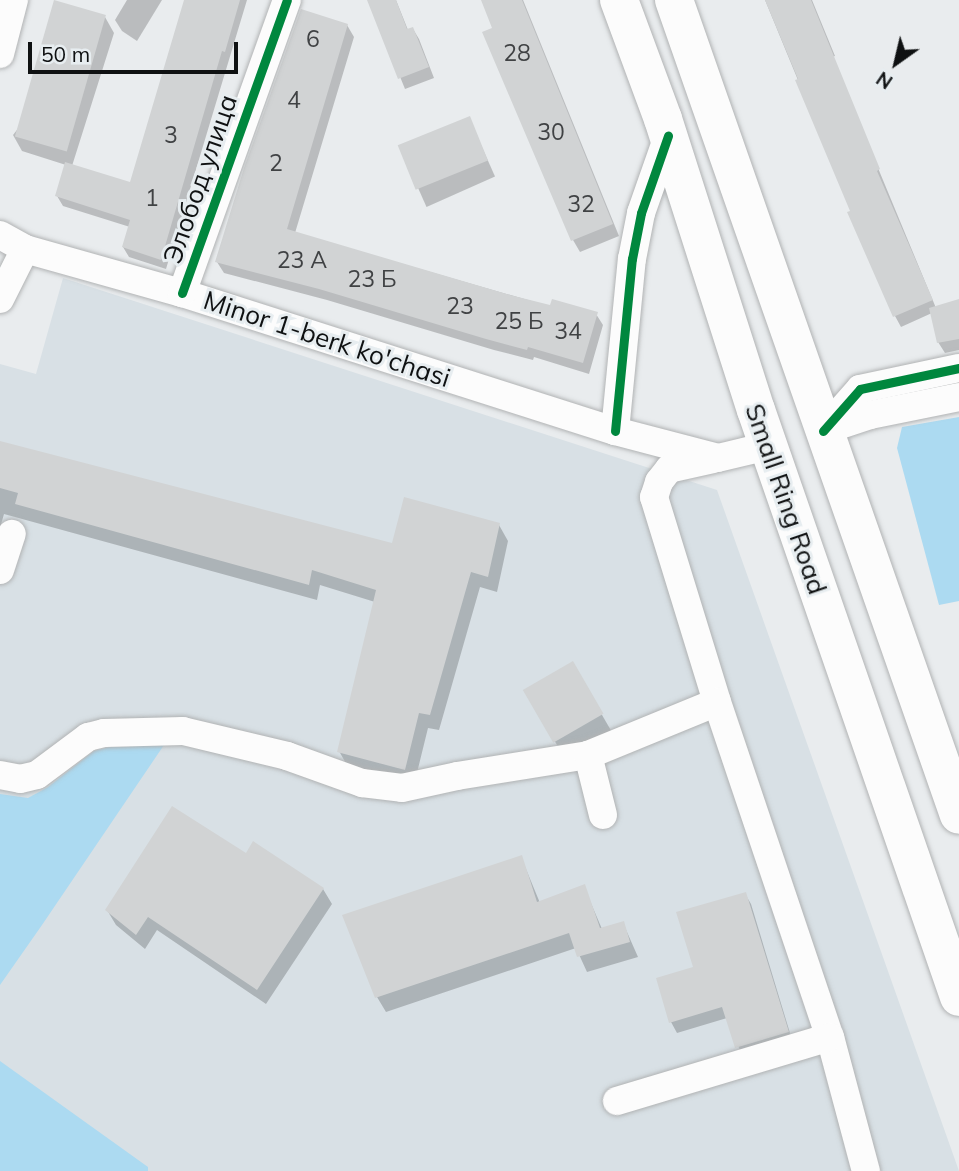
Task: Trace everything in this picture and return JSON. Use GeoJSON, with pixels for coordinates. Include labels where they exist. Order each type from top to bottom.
{"type":"FeatureCollection","features":[{"type":"Feature","properties":{"kind":"highway","name":"Small Ring Road"},"geometry":{"type":"LineString","coordinates":[[619,0],[668,136],[768,446],[959,997]]}},
{"type":"Feature","properties":{"kind":"highway"},"geometry":{"type":"LineString","coordinates":[[674,0],[959,815]]}},
{"type":"Feature","properties":{"kind":"highway"},"geometry":{"type":"LineString","coordinates":[[834,638],[891,617]]}},
{"type":"Feature","properties":{"kind":"street"},"geometry":{"type":"LineString","coordinates":[[0,54],[14,0]]}},
{"type":"Feature","properties":{"kind":"street","name":"Элобод улица"},"geometry":{"type":"LineString","coordinates":[[182,293],[288,0]]}},
{"type":"Feature","properties":{"kind":"street"},"geometry":{"type":"LineString","coordinates":[[615,431],[632,259],[641,213],[668,136]]}},
{"type":"Feature","properties":{"kind":"street","name":"Minor 1-berk ko'chasi"},"geometry":{"type":"LineString","coordinates":[[0,235],[26,248],[182,293],[615,431],[718,458],[768,446]]}},
{"type":"Feature","properties":{"kind":"street"},"geometry":{"type":"LineString","coordinates":[[0,299],[26,248]]}},
{"type":"Feature","properties":{"kind":"street"},"geometry":{"type":"LineString","coordinates":[[823,431],[860,389],[959,368]]}},
{"type":"Feature","properties":{"kind":"street"},"geometry":{"type":"LineString","coordinates":[[823,431],[870,415],[959,397]]}},
{"type":"Feature","properties":{"kind":"street"},"geometry":{"type":"LineString","coordinates":[[718,458],[669,469],[659,482],[654,497],[717,702],[830,1037],[866,1171]]}},
{"type":"Feature","properties":{"kind":"street"},"geometry":{"type":"LineString","coordinates":[[0,570],[12,534]]}},
{"type":"Feature","properties":{"kind":"street"},"geometry":{"type":"LineString","coordinates":[[0,775],[20,779],[37,775],[88,737],[104,733],[183,731],[287,756],[362,783],[402,789],[457,776],[588,755],[717,702]]}},
{"type":"Feature","properties":{"kind":"street"},"geometry":{"type":"LineString","coordinates":[[588,755],[603,815]]}},
{"type":"Feature","properties":{"kind":"street"},"geometry":{"type":"LineString","coordinates":[[617,1101],[830,1037]]}},
{"type":"Feature","properties":{"kind":"shaded area"},"geometry":{"type":"Polygon","coordinates":[[[63,278],[717,490],[959,1171],[0,1171],[0,364],[36,374],[63,278]]]}},
{"type":"Feature","properties":{"kind":"shaded area"},"geometry":{"type":"Polygon","coordinates":[[[959,417],[959,601],[939,605],[897,448],[902,427],[959,417]]]}},
{"type":"Feature","properties":{"kind":"shaded area"},"geometry":{"type":"Polygon","coordinates":[[[164,745],[0,985],[0,794],[28,798],[48,787],[94,751],[110,747],[164,745]]]}},
{"type":"Feature","properties":{"kind":"shaded area"},"geometry":{"type":"Polygon","coordinates":[[[0,1061],[148,1167],[148,1171],[0,1171],[0,1061]]]}},
{"type":"Feature","properties":{"kind":"building"},"geometry":{"type":"Polygon","coordinates":[[[54,0],[106,15],[67,151],[15,136],[54,0]]]}},
{"type":"Feature","properties":{"kind":"building"},"geometry":{"type":"Polygon","coordinates":[[[184,0],[240,0],[225,52],[222,51],[161,260],[122,247],[130,220],[55,196],[65,162],[130,182],[184,0]]]}},
{"type":"Feature","properties":{"kind":"building"},"geometry":{"type":"Polygon","coordinates":[[[367,0],[396,0],[407,29],[413,27],[429,67],[398,79],[367,0]]]}},
{"type":"Feature","properties":{"kind":"building"},"geometry":{"type":"Polygon","coordinates":[[[481,0],[522,0],[613,224],[571,241],[482,32],[492,28],[481,0]]]}},
{"type":"Feature","properties":{"kind":"building"},"geometry":{"type":"Polygon","coordinates":[[[765,0],[811,0],[880,169],[877,171],[933,300],[893,317],[847,212],[850,211],[765,0]]]}},
{"type":"Feature","properties":{"kind":"building"},"geometry":{"type":"Polygon","coordinates":[[[301,9],[348,24],[287,229],[510,295],[550,305],[552,299],[598,312],[583,363],[528,347],[527,350],[486,339],[319,289],[215,262],[244,168],[301,9]]]}},
{"type":"Feature","properties":{"kind":"building"},"geometry":{"type":"Polygon","coordinates":[[[470,116],[488,161],[416,190],[398,145],[470,116]]]}},
{"type":"Feature","properties":{"kind":"building"},"geometry":{"type":"Polygon","coordinates":[[[959,299],[959,339],[937,343],[929,308],[959,299]]]}},
{"type":"Feature","properties":{"kind":"building"},"geometry":{"type":"Polygon","coordinates":[[[0,441],[392,543],[404,497],[500,523],[488,577],[471,572],[430,715],[419,713],[405,770],[337,752],[376,590],[312,570],[309,585],[15,504],[18,493],[0,488],[0,441]]]}},
{"type":"Feature","properties":{"kind":"building"},"geometry":{"type":"Polygon","coordinates":[[[573,661],[604,714],[553,743],[523,690],[573,661]]]}},
{"type":"Feature","properties":{"kind":"building"},"geometry":{"type":"Polygon","coordinates":[[[172,806],[246,853],[253,841],[324,888],[257,990],[148,917],[136,935],[105,910],[172,806]]]}},
{"type":"Feature","properties":{"kind":"building"},"geometry":{"type":"Polygon","coordinates":[[[522,855],[537,902],[585,884],[600,928],[624,921],[630,942],[577,957],[569,933],[375,998],[342,915],[522,855]]]}},
{"type":"Feature","properties":{"kind":"building"},"geometry":{"type":"Polygon","coordinates":[[[746,892],[789,1032],[735,1048],[722,1007],[669,1023],[656,978],[693,967],[676,912],[746,892]]]}},
{"type":"Feature","properties":{"kind":"cycle path"},"geometry":{"type":"LineString","coordinates":[[182,293],[287,0]]}},
{"type":"Feature","properties":{"kind":"cycle path"},"geometry":{"type":"LineString","coordinates":[[615,431],[632,259],[641,213],[668,136]]}},
{"type":"Feature","properties":{"kind":"cycle path"},"geometry":{"type":"LineString","coordinates":[[823,431],[860,389],[959,368]]}}]}
